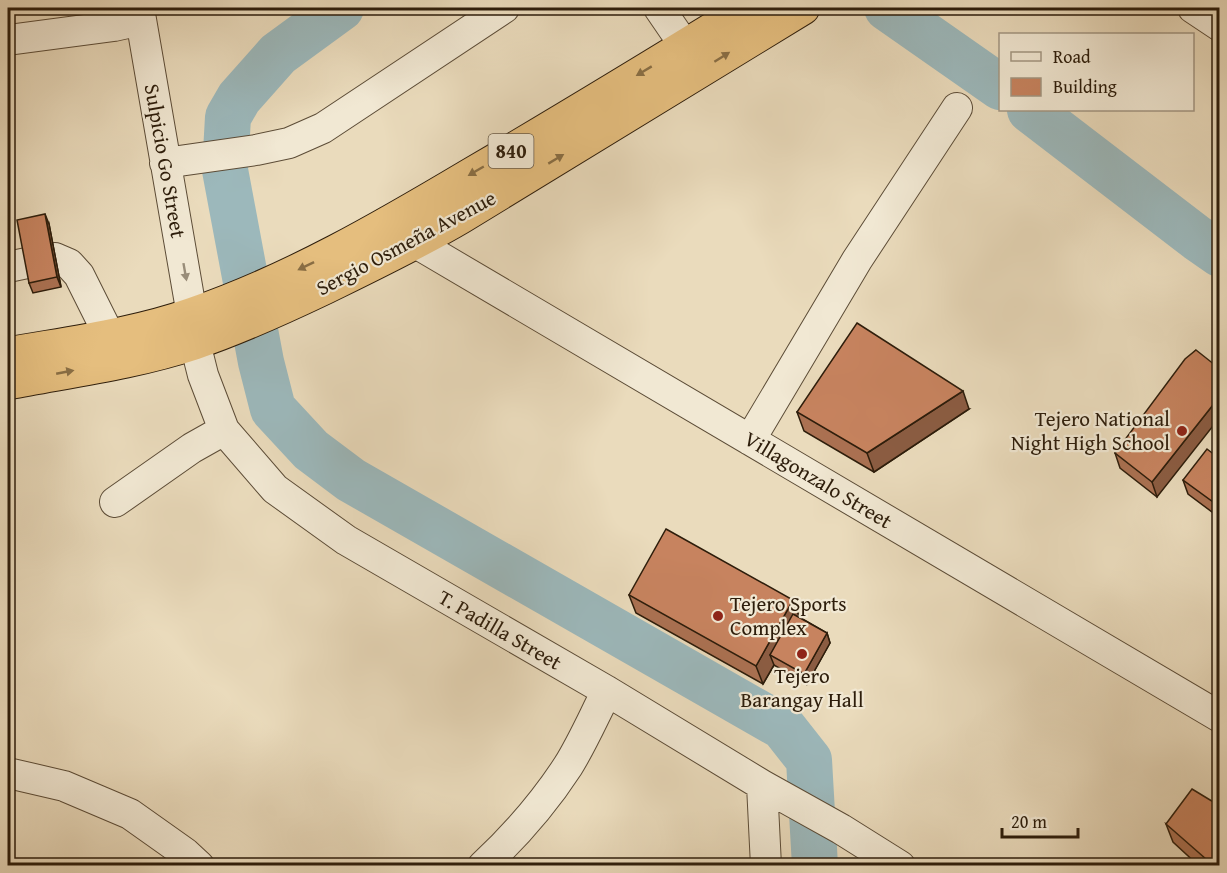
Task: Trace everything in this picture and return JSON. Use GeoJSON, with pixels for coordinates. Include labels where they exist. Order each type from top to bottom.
{"type":"FeatureCollection","features":[{"type":"Feature","properties":{"kind":"highway","name":"Sergio Osmeña Avenue"},"geometry":{"type":"LineString","coordinates":[[271,297],[309,265],[395,219],[574,114],[747,8]]}},
{"type":"Feature","properties":{"kind":"highway","name":"Sergio Osmeña Avenue"},"geometry":{"type":"LineString","coordinates":[[8,383],[115,363],[271,297],[416,243],[803,8]]}},
{"type":"Feature","properties":{"kind":"highway","name":"Sergio Osmeña Avenue"},"geometry":{"type":"LineString","coordinates":[[8,354],[155,325],[194,329]]}},
{"type":"Feature","properties":{"kind":"street"},"geometry":{"type":"LineString","coordinates":[[165,163],[289,143],[323,128],[504,8]]}},
{"type":"Feature","properties":{"kind":"street"},"geometry":{"type":"LineString","coordinates":[[659,8],[685,46]]}},
{"type":"Feature","properties":{"kind":"street"},"geometry":{"type":"LineString","coordinates":[[1193,8],[1220,26]]}},
{"type":"Feature","properties":{"kind":"street"},"geometry":{"type":"LineString","coordinates":[[8,40],[114,27],[140,14]]}},
{"type":"Feature","properties":{"kind":"street","name":"Sulpicio Go Street"},"geometry":{"type":"LineString","coordinates":[[140,14],[194,329]]}},
{"type":"Feature","properties":{"kind":"street"},"geometry":{"type":"LineString","coordinates":[[750,440],[857,260],[957,108]]}},
{"type":"Feature","properties":{"kind":"street","name":"Villagonzalo Street"},"geometry":{"type":"LineString","coordinates":[[416,243],[1220,717]]}},
{"type":"Feature","properties":{"kind":"street"},"geometry":{"type":"LineString","coordinates":[[30,263],[69,264],[79,275],[110,335]]}},
{"type":"Feature","properties":{"kind":"street","name":"T. Padilla Street"},"geometry":{"type":"LineString","coordinates":[[194,329],[203,375],[224,430],[275,489],[346,540],[607,691],[900,866]]}},
{"type":"Feature","properties":{"kind":"street"},"geometry":{"type":"LineString","coordinates":[[115,502],[192,448],[224,430]]}},
{"type":"Feature","properties":{"kind":"street"},"geometry":{"type":"LineString","coordinates":[[483,866],[539,807],[569,765],[607,691]]}},
{"type":"Feature","properties":{"kind":"street"},"geometry":{"type":"LineString","coordinates":[[8,773],[64,786],[130,814],[164,854],[199,866]]}},
{"type":"Feature","properties":{"kind":"street"},"geometry":{"type":"LineString","coordinates":[[762,785],[766,866]]}},
{"type":"Feature","properties":{"kind":"building"},"geometry":{"type":"Polygon","coordinates":[[[45,214],[57,277],[29,283],[17,220],[45,214]]]}},
{"type":"Feature","properties":{"kind":"building"},"geometry":{"type":"Polygon","coordinates":[[[857,323],[963,391],[867,453],[797,412],[857,323]]]}},
{"type":"Feature","properties":{"kind":"building"},"geometry":{"type":"Polygon","coordinates":[[[1196,350],[1220,369],[1220,396],[1152,482],[1115,453],[1185,359],[1196,350]]]}},
{"type":"Feature","properties":{"kind":"building"},"geometry":{"type":"Polygon","coordinates":[[[1207,449],[1220,459],[1220,507],[1183,480],[1207,449]]]}},
{"type":"Feature","properties":{"kind":"building","name":"Tejero Sports Complex"},"geometry":{"type":"Polygon","coordinates":[[[666,529],[793,600],[756,666],[629,595],[666,529]]]}},
{"type":"Feature","properties":{"kind":"building","name":"Tejero Barangay Hall"},"geometry":{"type":"Polygon","coordinates":[[[793,614],[827,633],[804,674],[770,655],[793,614]]]}},
{"type":"Feature","properties":{"kind":"building"},"geometry":{"type":"Polygon","coordinates":[[[1192,789],[1220,806],[1220,866],[1214,866],[1166,824],[1192,789]]]}},
{"type":"Feature","properties":{"kind":"waterway"},"geometry":{"type":"LineString","coordinates":[[341,8],[278,54],[239,98],[228,117],[225,170],[261,362],[273,409],[311,450],[351,480],[783,727],[809,760],[815,866]]}},
{"type":"Feature","properties":{"kind":"waterway"},"geometry":{"type":"LineString","coordinates":[[887,8],[999,86]]}},
{"type":"Feature","properties":{"kind":"waterway"},"geometry":{"type":"LineString","coordinates":[[1031,111],[1220,254]]}},
{"type":"Feature","properties":{"kind":"place","name":"Tejero National Night High School"},"geometry":{"type":"Point","coordinates":[1182,431]}},
{"type":"Feature","properties":{"kind":"place","name":"Tejero Sports Complex"},"geometry":{"type":"Point","coordinates":[718,616]}},
{"type":"Feature","properties":{"kind":"place","name":"Tejero Barangay Hall"},"geometry":{"type":"Point","coordinates":[802,654]}}]}
